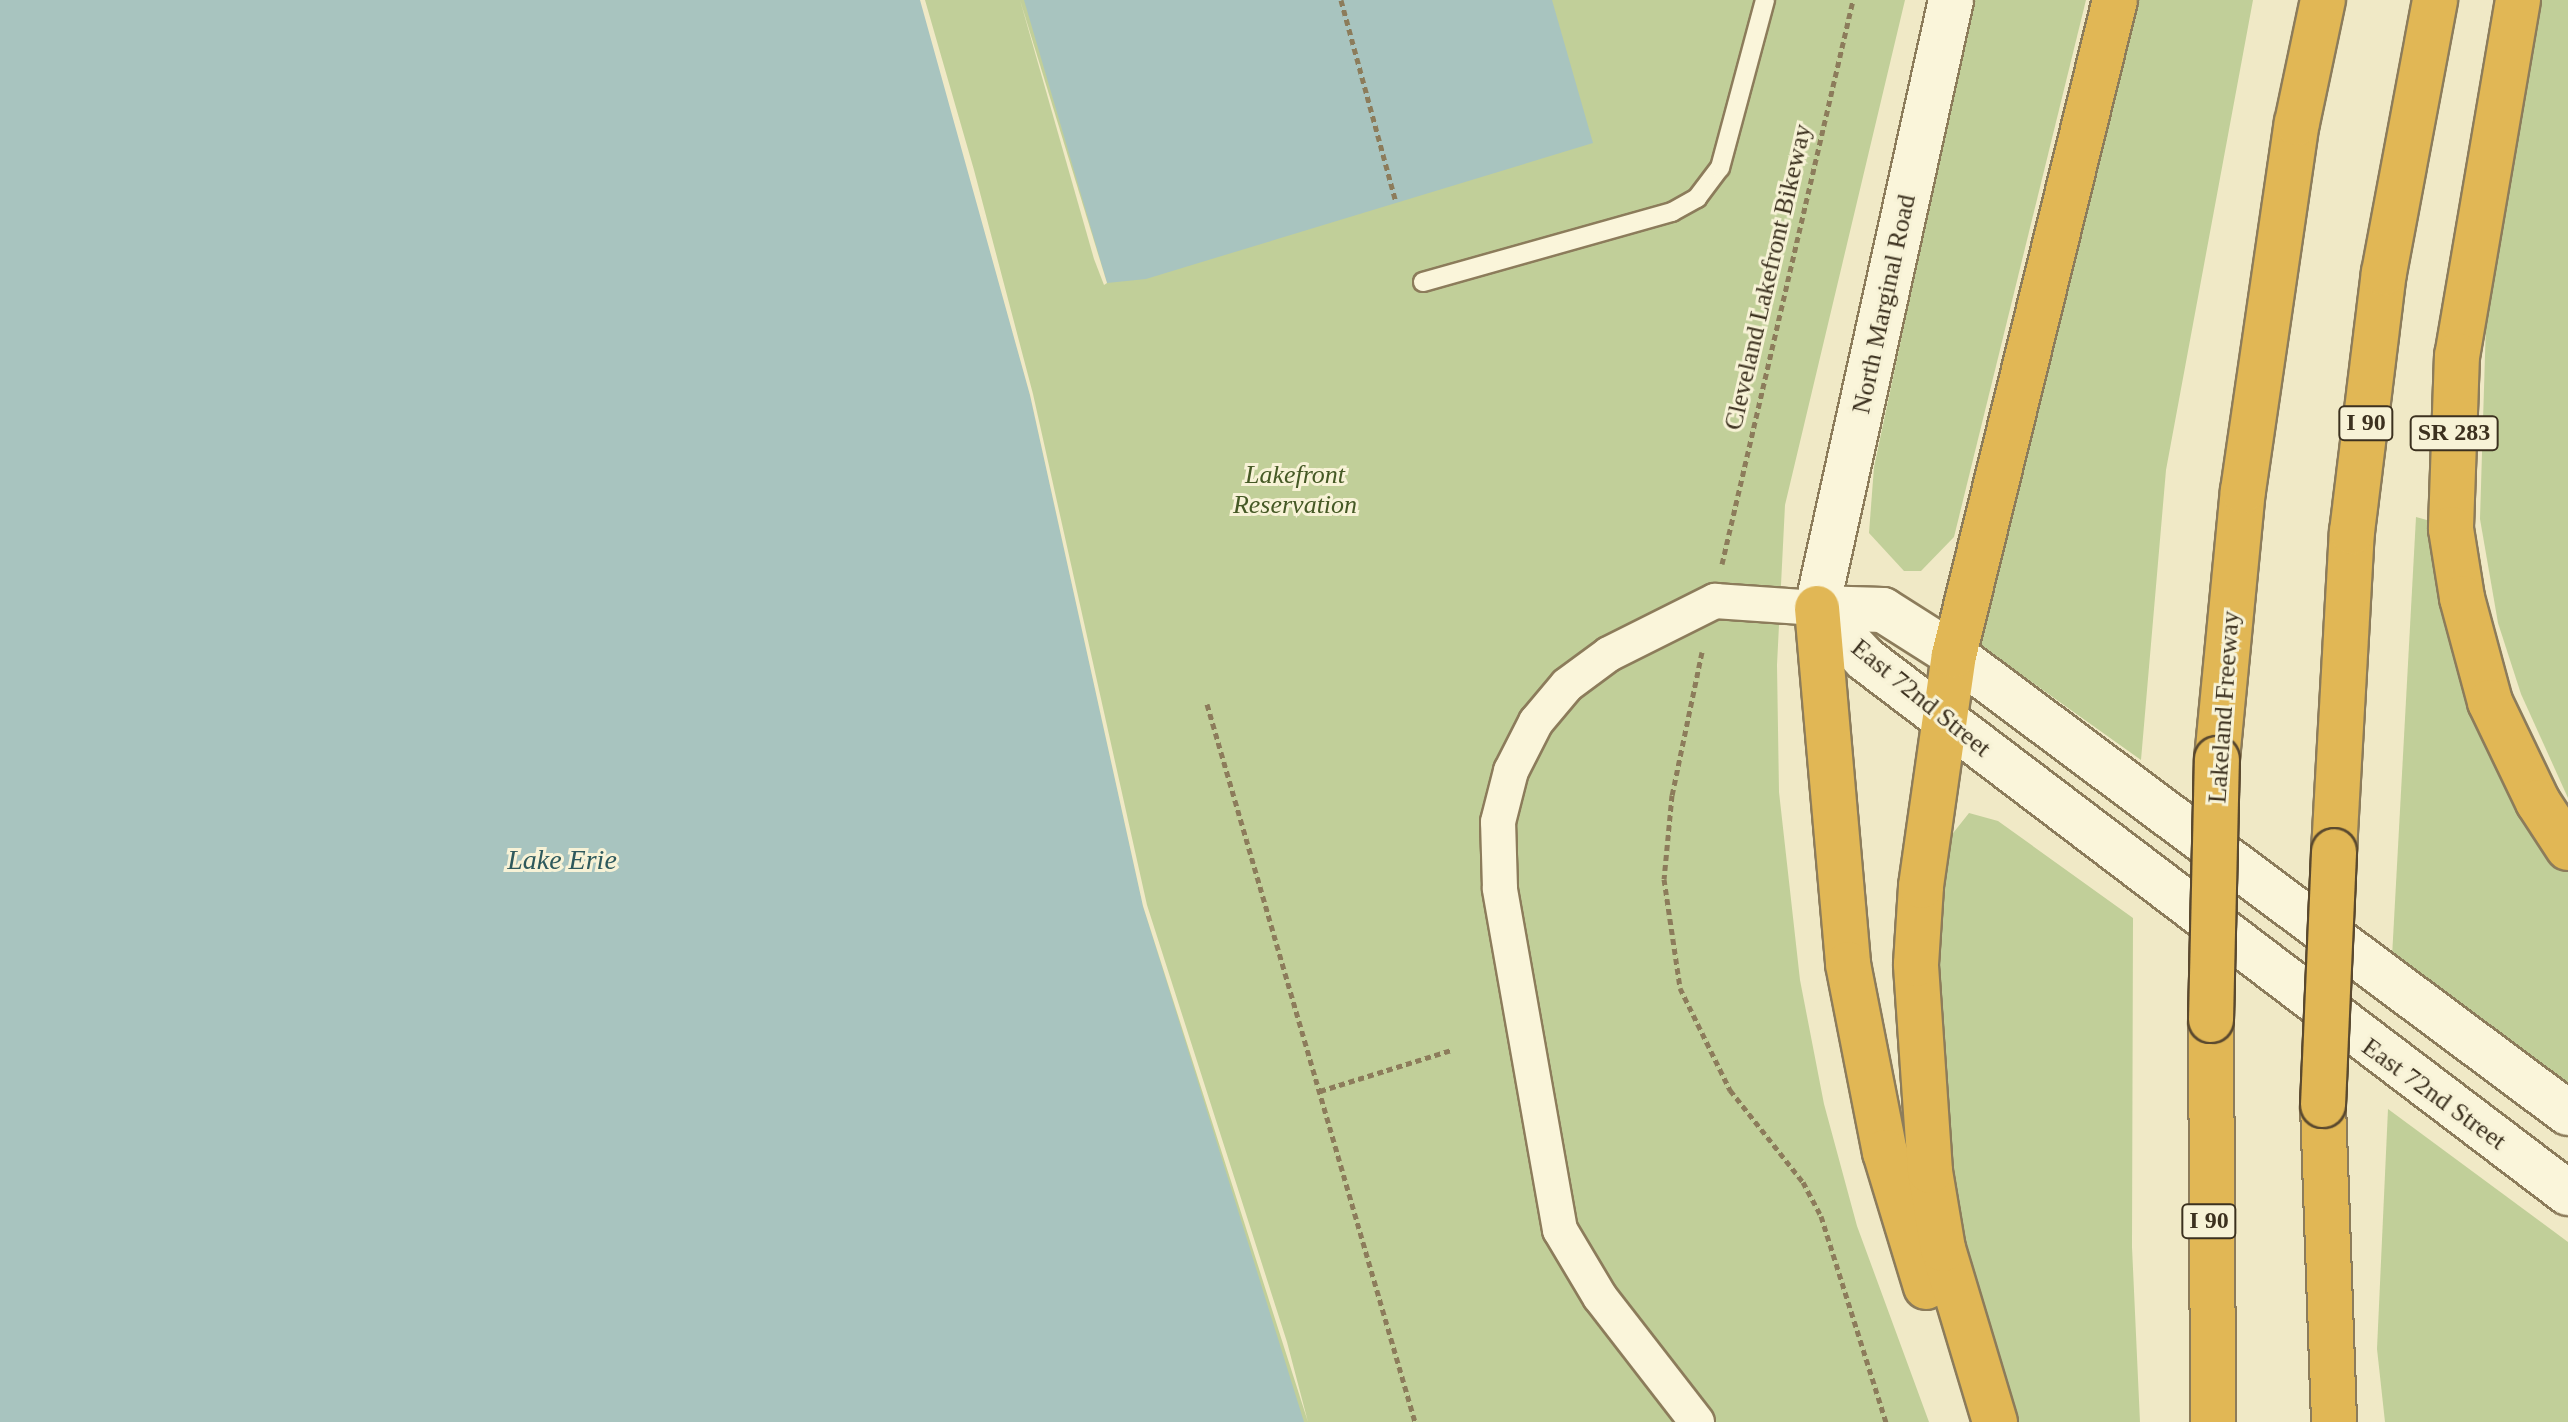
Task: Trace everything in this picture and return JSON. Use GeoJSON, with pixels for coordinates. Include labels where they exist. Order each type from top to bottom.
{"type":"FeatureCollection","features":[{"type":"Feature","properties":{"kind":"highway"},"geometry":{"type":"LineString","coordinates":[[1995,1422],[1943,1249],[1920,1093],[1920,901],[1954,655],[2115,0]]}},
{"type":"Feature","properties":{"kind":"highway","name":"Lakeland Freeway"},"geometry":{"type":"LineString","coordinates":[[2213,1422],[2211,1020],[2217,759],[2243,491],[2297,123],[2323,0]]}},
{"type":"Feature","properties":{"kind":"highway","name":"I 90"},"geometry":{"type":"LineString","coordinates":[[2334,1422],[2323,1105],[2354,517],[2384,273],[2435,0]]}},
{"type":"Feature","properties":{"kind":"highway","name":"SR 283"},"geometry":{"type":"LineString","coordinates":[[2518,0],[2457,355],[2451,529],[2462,598],[2490,702],[2568,848]]}},
{"type":"Feature","properties":{"kind":"highway"},"geometry":{"type":"LineString","coordinates":[[1817,608],[1848,964],[1885,1152],[1930,1300],[1987,1422]]}},
{"type":"Feature","properties":{"kind":"main road","name":"North Marginal Road"},"geometry":{"type":"LineString","coordinates":[[1817,608],[1951,0]]}},
{"type":"Feature","properties":{"kind":"main road","name":"East 72nd Street"},"geometry":{"type":"LineString","coordinates":[[1817,608],[1883,610],[1954,655],[2568,1113]]}},
{"type":"Feature","properties":{"kind":"main road","name":"East 72nd Street"},"geometry":{"type":"LineString","coordinates":[[1817,608],[1865,659],[2568,1193]]}},
{"type":"Feature","properties":{"kind":"street"},"geometry":{"type":"LineString","coordinates":[[1697,1422],[1606,1306],[1560,1230],[1500,888],[1498,822],[1511,771],[1536,722],[1567,685],[1609,654],[1715,601],[1817,608]]}},
{"type":"Feature","properties":{"kind":"lane"},"geometry":{"type":"LineString","coordinates":[[1423,282],[1672,212],[1697,198],[1720,168],[1765,0]]}},
{"type":"Feature","properties":{"kind":"path"},"geometry":{"type":"LineString","coordinates":[[1341,0],[1396,202]]}},
{"type":"Feature","properties":{"kind":"path","name":"Cleveland Lakefront Bikeway"},"geometry":{"type":"LineString","coordinates":[[1722,564],[1853,0]]}},
{"type":"Feature","properties":{"kind":"path"},"geometry":{"type":"LineString","coordinates":[[1705,637],[1666,851],[1666,917],[1680,988],[1730,1090],[1764,1140],[1803,1182],[1821,1216],[1886,1422]]}},
{"type":"Feature","properties":{"kind":"path"},"geometry":{"type":"LineString","coordinates":[[1207,704],[1415,1422]]}},
{"type":"Feature","properties":{"kind":"path"},"geometry":{"type":"LineString","coordinates":[[1320,1091],[1452,1050]]}},
{"type":"Feature","properties":{"kind":"green space","name":"Lakefront Reservation"},"geometry":{"type":"Polygon","coordinates":[[[652,0],[1905,0],[1785,505],[1777,665],[1779,792],[1800,980],[1824,1104],[1857,1226],[1929,1422],[1044,1422],[652,0]]]}},
{"type":"Feature","properties":{"kind":"green space"},"geometry":{"type":"Polygon","coordinates":[[[1973,0],[2086,0],[1954,537],[1921,571],[1904,571],[1869,533],[1874,467],[1973,0]]]}},
{"type":"Feature","properties":{"kind":"green space"},"geometry":{"type":"Polygon","coordinates":[[[2129,0],[2253,0],[2166,470],[2141,760],[1970,638],[2129,0]]]}},
{"type":"Feature","properties":{"kind":"green space"},"geometry":{"type":"Polygon","coordinates":[[[2541,0],[2568,0],[2568,798],[2521,694],[2498,623],[2480,519],[2486,323],[2541,0]]]}},
{"type":"Feature","properties":{"kind":"green space"},"geometry":{"type":"Polygon","coordinates":[[[2416,517],[2434,522],[2568,870],[2568,1086],[2392,957],[2416,517]]]}},
{"type":"Feature","properties":{"kind":"green space"},"geometry":{"type":"Polygon","coordinates":[[[1969,813],[1998,821],[2133,918],[2132,1247],[2140,1422],[2013,1422],[1955,1210],[1929,1022],[1946,842],[1969,813]]]}},
{"type":"Feature","properties":{"kind":"green space"},"geometry":{"type":"Polygon","coordinates":[[[2388,1109],[2568,1242],[2568,1422],[2385,1422],[2377,1349],[2388,1109]]]}},
{"type":"Feature","properties":{"kind":"water","name":"Lake Erie"},"geometry":{"type":"Polygon","coordinates":[[[0,0],[921,0],[1030,395],[1143,906],[1304,1422],[0,1422],[0,0]]]}},
{"type":"Feature","properties":{"kind":"water"},"geometry":{"type":"Polygon","coordinates":[[[1024,0],[1552,0],[1593,143],[1146,279],[1107,283],[1024,0]]]}},
{"type":"Feature","properties":{"kind":"pier"},"geometry":{"type":"Polygon","coordinates":[[[920,0],[925,0],[974,170],[1033,394],[1147,905],[1287,1342],[1308,1422],[1143,906],[1030,395],[920,0]]]}},
{"type":"Feature","properties":{"kind":"pier"},"geometry":{"type":"Polygon","coordinates":[[[1020,0],[1107,283],[1104,285],[1094,259],[1020,0]]]}}]}
